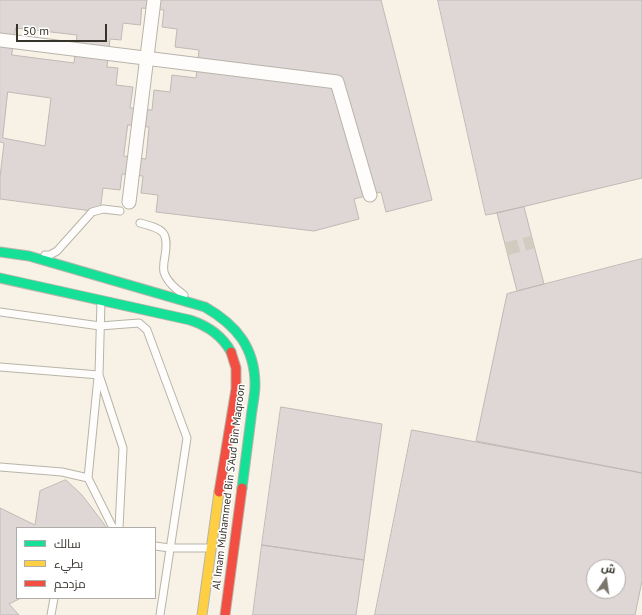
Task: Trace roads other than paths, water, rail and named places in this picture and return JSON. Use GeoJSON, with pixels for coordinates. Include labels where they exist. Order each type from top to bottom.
{"type":"FeatureCollection","features":[{"type":"Feature","properties":{"kind":"street"},"geometry":{"type":"LineString","coordinates":[[125,207],[154,0]]}},
{"type":"Feature","properties":{"kind":"street"},"geometry":{"type":"LineString","coordinates":[[0,40],[337,82],[370,195]]}},
{"type":"Feature","properties":{"kind":"street","name":"Al Imam Muhammed Bin S'Aud Bin Maqroon"},"geometry":{"type":"LineString","coordinates":[[0,252],[29,256],[205,307],[220,315],[232,324],[241,336],[248,349],[254,367],[254,393],[225,615]]}},
{"type":"Feature","properties":{"kind":"street","name":"Al Imam Muhammed Bin S'Aud Bin Maqroon"},"geometry":{"type":"LineString","coordinates":[[0,278],[185,318],[199,322],[215,332],[224,340],[235,362],[237,375],[236,389],[202,615]]}},
{"type":"Feature","properties":{"kind":"lane"},"geometry":{"type":"LineString","coordinates":[[29,256],[50,255],[58,250],[92,212],[103,209],[125,207]]}},
{"type":"Feature","properties":{"kind":"lane"},"geometry":{"type":"LineString","coordinates":[[140,223],[159,229],[164,234],[167,241],[164,271],[169,281],[182,294],[205,307]]}},
{"type":"Feature","properties":{"kind":"lane"},"geometry":{"type":"LineString","coordinates":[[101,300],[99,375],[88,478],[112,527]]}},
{"type":"Feature","properties":{"kind":"lane"},"geometry":{"type":"LineString","coordinates":[[0,312],[100,326],[139,323],[147,330],[187,438],[160,615]]}},
{"type":"Feature","properties":{"kind":"lane"},"geometry":{"type":"LineString","coordinates":[[0,367],[99,375]]}},
{"type":"Feature","properties":{"kind":"lane"},"geometry":{"type":"LineString","coordinates":[[99,375],[123,448],[119,527]]}},
{"type":"Feature","properties":{"kind":"lane"},"geometry":{"type":"LineString","coordinates":[[0,467],[62,472],[88,478]]}},
{"type":"Feature","properties":{"kind":"lane"},"geometry":{"type":"LineString","coordinates":[[156,546],[170,548],[211,548]]}},
{"type":"Feature","properties":{"kind":"lane"},"geometry":{"type":"LineString","coordinates":[[51,615],[54,599]]}},
{"type":"Feature","properties":{"kind":"tunnel"},"geometry":{"type":"LineString","coordinates":[[506,249],[533,242]]}}]}
